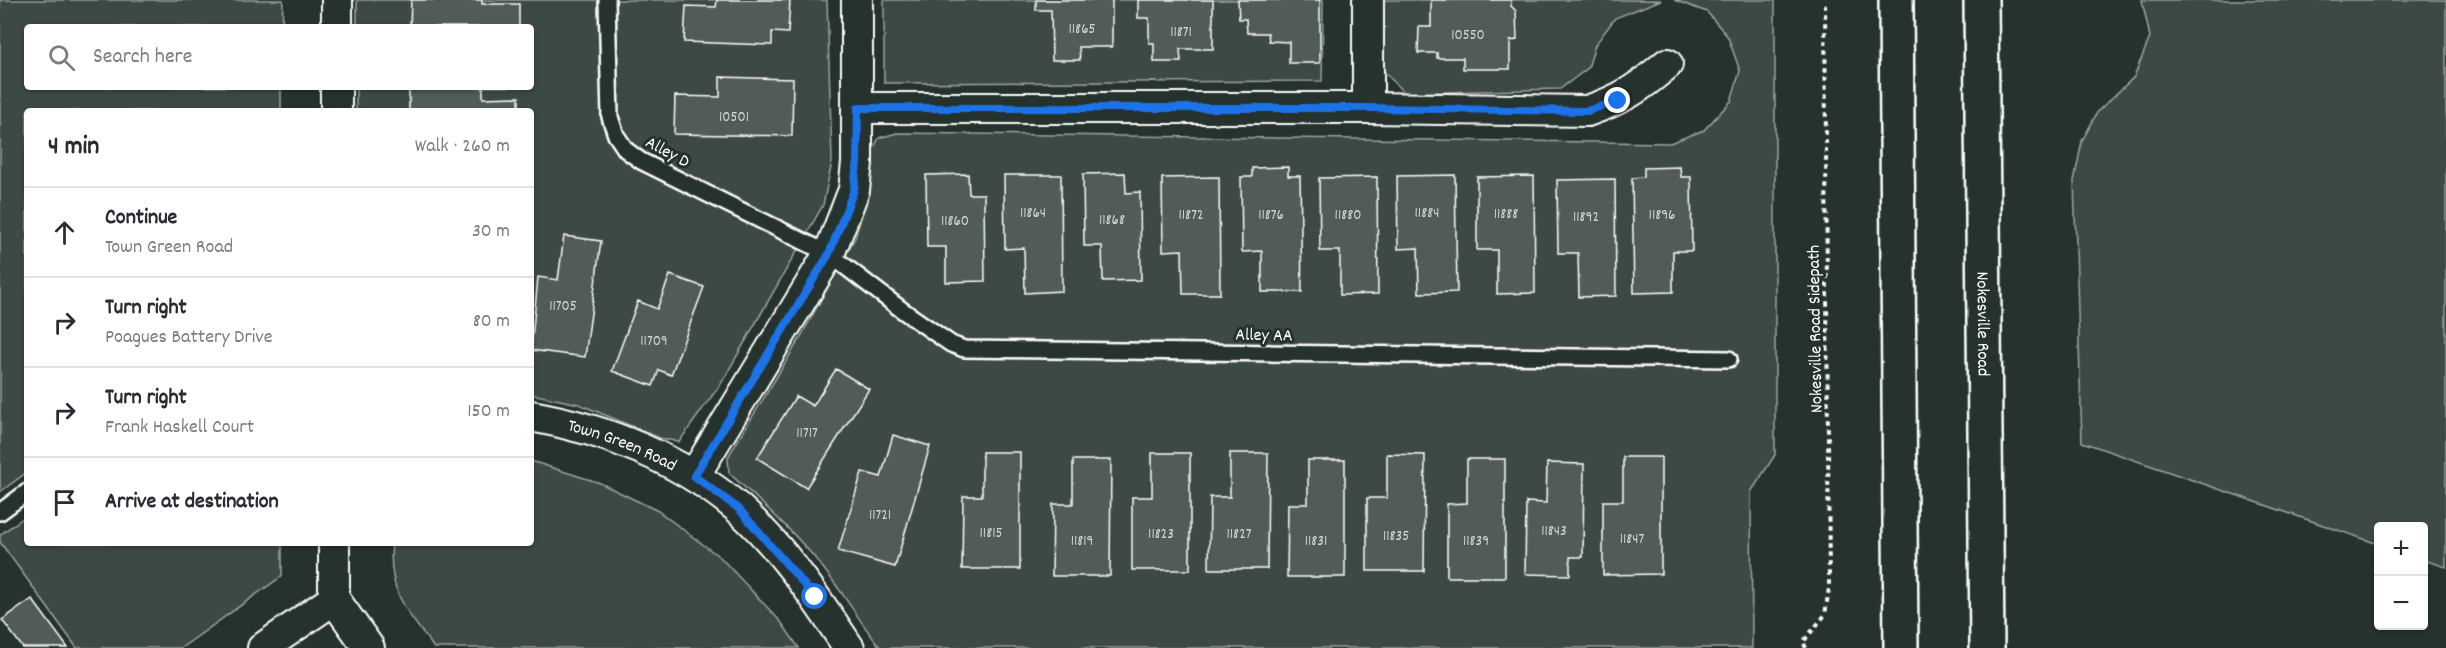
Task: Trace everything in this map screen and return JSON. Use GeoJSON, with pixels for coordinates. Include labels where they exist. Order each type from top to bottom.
{"type":"FeatureCollection","features":[{"type":"Feature","properties":{"kind":"highway"},"geometry":{"type":"LineString","coordinates":[[1896,0],[1901,648]]}},
{"type":"Feature","properties":{"kind":"highway","name":"Nokesville Road"},"geometry":{"type":"LineString","coordinates":[[1981,0],[1987,648]]}},
{"type":"Feature","properties":{"kind":"street"},"geometry":{"type":"LineString","coordinates":[[337,0],[337,24]]}},
{"type":"Feature","properties":{"kind":"street"},"geometry":{"type":"LineString","coordinates":[[694,476],[829,254],[854,190],[858,108],[857,0]]}},
{"type":"Feature","properties":{"kind":"street"},"geometry":{"type":"LineString","coordinates":[[1368,0],[1368,108]]}},
{"type":"Feature","properties":{"kind":"street"},"geometry":{"type":"LineString","coordinates":[[858,108],[1368,108],[1587,111],[1618,101],[1641,86],[1667,64]]}},
{"type":"Feature","properties":{"kind":"street"},"geometry":{"type":"LineString","coordinates":[[336,90],[336,108]]}},
{"type":"Feature","properties":{"kind":"street","name":"Town Green Road"},"geometry":{"type":"LineString","coordinates":[[534,417],[602,433],[650,453],[694,476],[739,509],[815,597],[849,648]]}},
{"type":"Feature","properties":{"kind":"street"},"geometry":{"type":"LineString","coordinates":[[334,546],[334,598],[369,648]]}},
{"type":"Feature","properties":{"kind":"street"},"geometry":{"type":"LineString","coordinates":[[263,648],[334,598]]}},
{"type":"Feature","properties":{"kind":"lane","name":"Alley D"},"geometry":{"type":"LineString","coordinates":[[607,0],[610,117],[616,135],[626,150],[656,170],[829,254]]}},
{"type":"Feature","properties":{"kind":"lane","name":"Alley AA"},"geometry":{"type":"LineString","coordinates":[[829,254],[902,310],[951,344],[964,349],[1729,359]]}},
{"type":"Feature","properties":{"kind":"lane"},"geometry":{"type":"LineString","coordinates":[[0,512],[24,494]]}},
{"type":"Feature","properties":{"kind":"path","name":"Nokesville Road Sidepath"},"geometry":{"type":"LineString","coordinates":[[1806,648],[1803,642],[1825,615],[1829,588],[1825,0]]}},
{"type":"Feature","properties":{"kind":"shaded area"},"geometry":{"type":"Polygon","coordinates":[[[0,0],[283,0],[282,24],[24,24],[24,90],[281,90],[281,108],[24,108],[24,474],[0,492],[0,0]]]}},
{"type":"Feature","properties":{"kind":"shaded area"},"geometry":{"type":"Polygon","coordinates":[[[357,0],[827,0],[832,162],[823,205],[722,382],[679,442],[660,438],[579,404],[534,395],[534,108],[356,108],[356,90],[534,90],[534,24],[357,24],[357,0]]]}},
{"type":"Feature","properties":{"kind":"shaded area"},"geometry":{"type":"Polygon","coordinates":[[[884,0],[1323,0],[1322,81],[884,83],[884,0]]]}},
{"type":"Feature","properties":{"kind":"shaded area"},"geometry":{"type":"Polygon","coordinates":[[[1383,0],[1661,0],[1615,18],[1595,45],[1588,68],[1560,89],[1404,93],[1383,70],[1383,0]]]}},
{"type":"Feature","properties":{"kind":"shaded area"},"geometry":{"type":"Polygon","coordinates":[[[1674,0],[1775,0],[1775,455],[1751,492],[1752,648],[881,648],[805,546],[729,473],[728,457],[799,340],[855,238],[867,198],[870,155],[879,138],[897,133],[1670,143],[1704,130],[1731,101],[1740,71],[1728,37],[1707,12],[1674,0]]]}},
{"type":"Feature","properties":{"kind":"shaded area"},"geometry":{"type":"Polygon","coordinates":[[[2142,0],[2446,0],[2446,567],[2428,561],[2428,522],[2374,522],[2374,543],[2082,442],[2074,181],[2082,141],[2098,111],[2134,77],[2150,37],[2142,0]]]}},
{"type":"Feature","properties":{"kind":"shaded area"},"geometry":{"type":"Polygon","coordinates":[[[534,462],[600,483],[658,511],[721,558],[781,622],[799,648],[434,648],[401,600],[396,588],[391,560],[392,546],[534,546],[534,462]]]}},
{"type":"Feature","properties":{"kind":"shaded area"},"geometry":{"type":"Polygon","coordinates":[[[24,517],[24,546],[282,546],[282,576],[181,648],[77,648],[0,542],[0,535],[24,517]]]}},
{"type":"Feature","properties":{"kind":"building"},"geometry":{"type":"Polygon","coordinates":[[[411,0],[482,0],[482,4],[519,4],[519,24],[410,24],[411,0]]]}},
{"type":"Feature","properties":{"kind":"building"},"geometry":{"type":"Polygon","coordinates":[[[717,0],[790,0],[788,33],[772,32],[772,45],[684,42],[686,6],[716,7],[717,0]]]}},
{"type":"Feature","properties":{"kind":"building"},"geometry":{"type":"Polygon","coordinates":[[[1036,0],[1112,0],[1112,47],[1079,47],[1080,60],[1052,60],[1051,10],[1036,10],[1036,0]]]}},
{"type":"Feature","properties":{"kind":"building"},"geometry":{"type":"Polygon","coordinates":[[[1138,0],[1213,0],[1213,49],[1180,49],[1181,62],[1154,62],[1154,43],[1149,43],[1149,18],[1138,18],[1138,0]]]}},
{"type":"Feature","properties":{"kind":"building"},"geometry":{"type":"Polygon","coordinates":[[[1238,0],[1320,0],[1320,63],[1289,63],[1289,42],[1269,41],[1268,33],[1247,33],[1246,19],[1239,19],[1238,0]]]}},
{"type":"Feature","properties":{"kind":"building"},"geometry":{"type":"Polygon","coordinates":[[[1431,0],[1511,0],[1511,6],[1516,11],[1517,40],[1510,41],[1510,69],[1463,69],[1463,58],[1437,58],[1437,53],[1418,53],[1419,27],[1431,27],[1431,0]]]}},
{"type":"Feature","properties":{"kind":"building"},"geometry":{"type":"Polygon","coordinates":[[[720,77],[793,79],[792,136],[674,134],[675,96],[720,97],[720,77]]]}},
{"type":"Feature","properties":{"kind":"building"},"geometry":{"type":"Polygon","coordinates":[[[409,90],[483,90],[483,98],[519,97],[519,108],[409,108],[409,90]]]}},
{"type":"Feature","properties":{"kind":"building"},"geometry":{"type":"Polygon","coordinates":[[[1288,167],[1288,176],[1300,176],[1302,292],[1262,292],[1262,251],[1242,252],[1241,177],[1252,177],[1252,168],[1288,167]]]}},
{"type":"Feature","properties":{"kind":"building"},"geometry":{"type":"Polygon","coordinates":[[[1680,167],[1681,177],[1691,177],[1692,251],[1673,251],[1673,292],[1634,293],[1632,178],[1644,177],[1644,168],[1680,167]]]}},
{"type":"Feature","properties":{"kind":"building"},"geometry":{"type":"Polygon","coordinates":[[[1125,173],[1126,193],[1140,192],[1141,280],[1103,281],[1102,246],[1084,246],[1083,174],[1125,173]]]}},
{"type":"Feature","properties":{"kind":"building"},"geometry":{"type":"Polygon","coordinates":[[[968,174],[969,194],[984,194],[985,281],[946,282],[946,247],[927,247],[926,175],[968,174]]]}},
{"type":"Feature","properties":{"kind":"building"},"geometry":{"type":"Polygon","coordinates":[[[1004,175],[1061,175],[1062,291],[1025,293],[1024,248],[1005,249],[1004,175]]]}},
{"type":"Feature","properties":{"kind":"building"},"geometry":{"type":"Polygon","coordinates":[[[1455,175],[1457,292],[1419,293],[1418,248],[1398,249],[1397,176],[1455,175]]]}},
{"type":"Feature","properties":{"kind":"building"},"geometry":{"type":"Polygon","coordinates":[[[1534,176],[1535,293],[1497,294],[1497,250],[1477,250],[1477,177],[1534,176]]]}},
{"type":"Feature","properties":{"kind":"building"},"geometry":{"type":"Polygon","coordinates":[[[1219,177],[1220,294],[1183,294],[1182,250],[1163,251],[1162,178],[1219,177]]]}},
{"type":"Feature","properties":{"kind":"building"},"geometry":{"type":"Polygon","coordinates":[[[1377,177],[1378,294],[1340,295],[1340,251],[1320,251],[1319,178],[1377,177]]]}},
{"type":"Feature","properties":{"kind":"building"},"geometry":{"type":"Polygon","coordinates":[[[1615,179],[1616,296],[1579,297],[1578,253],[1558,253],[1557,180],[1615,179]]]}},
{"type":"Feature","properties":{"kind":"building"},"geometry":{"type":"Polygon","coordinates":[[[564,236],[601,241],[585,357],[534,350],[538,277],[558,280],[564,236]]]}},
{"type":"Feature","properties":{"kind":"building"},"geometry":{"type":"Polygon","coordinates":[[[670,275],[704,287],[671,375],[659,370],[653,386],[612,371],[638,301],[657,309],[670,275]]]}},
{"type":"Feature","properties":{"kind":"building"},"geometry":{"type":"Polygon","coordinates":[[[836,369],[869,389],[806,488],[757,458],[796,396],[813,406],[836,369]]]}},
{"type":"Feature","properties":{"kind":"building"},"geometry":{"type":"Polygon","coordinates":[[[893,435],[930,446],[895,567],[838,551],[862,472],[881,477],[893,435]]]}},
{"type":"Feature","properties":{"kind":"building"},"geometry":{"type":"Polygon","coordinates":[[[982,452],[1020,452],[1020,569],[962,569],[963,496],[982,496],[982,452]]]}},
{"type":"Feature","properties":{"kind":"building"},"geometry":{"type":"Polygon","coordinates":[[[1152,453],[1190,453],[1190,570],[1132,570],[1132,497],[1152,497],[1152,453]]]}},
{"type":"Feature","properties":{"kind":"building"},"geometry":{"type":"Polygon","coordinates":[[[1230,453],[1268,453],[1267,569],[1209,569],[1210,497],[1230,497],[1230,453]]]}},
{"type":"Feature","properties":{"kind":"building"},"geometry":{"type":"Polygon","coordinates":[[[1387,454],[1425,455],[1424,571],[1367,571],[1367,498],[1387,498],[1387,454]]]}},
{"type":"Feature","properties":{"kind":"building"},"geometry":{"type":"Polygon","coordinates":[[[1623,457],[1661,457],[1661,574],[1603,575],[1603,501],[1623,501],[1623,457]]]}},
{"type":"Feature","properties":{"kind":"building"},"geometry":{"type":"Polygon","coordinates":[[[1467,459],[1505,459],[1505,577],[1447,577],[1447,504],[1467,503],[1467,459]]]}},
{"type":"Feature","properties":{"kind":"building"},"geometry":{"type":"Polygon","coordinates":[[[1073,460],[1111,460],[1110,576],[1052,576],[1053,504],[1073,504],[1073,460]]]}},
{"type":"Feature","properties":{"kind":"building"},"geometry":{"type":"Polygon","coordinates":[[[1308,460],[1345,460],[1345,577],[1287,577],[1288,504],[1308,504],[1308,460]]]}},
{"type":"Feature","properties":{"kind":"building"},"geometry":{"type":"Polygon","coordinates":[[[1547,463],[1584,464],[1583,557],[1570,557],[1570,575],[1525,574],[1526,502],[1546,503],[1547,463]]]}},
{"type":"Feature","properties":{"kind":"building"},"geometry":{"type":"Polygon","coordinates":[[[32,599],[68,648],[23,648],[2,620],[32,599]]]}},
{"type":"Feature","properties":{"kind":"route"},"geometry":{"type":"LineString","coordinates":[[815,597],[739,509],[694,476],[829,254],[854,190],[858,108],[1368,108],[1587,111],[1618,101]]}}]}
